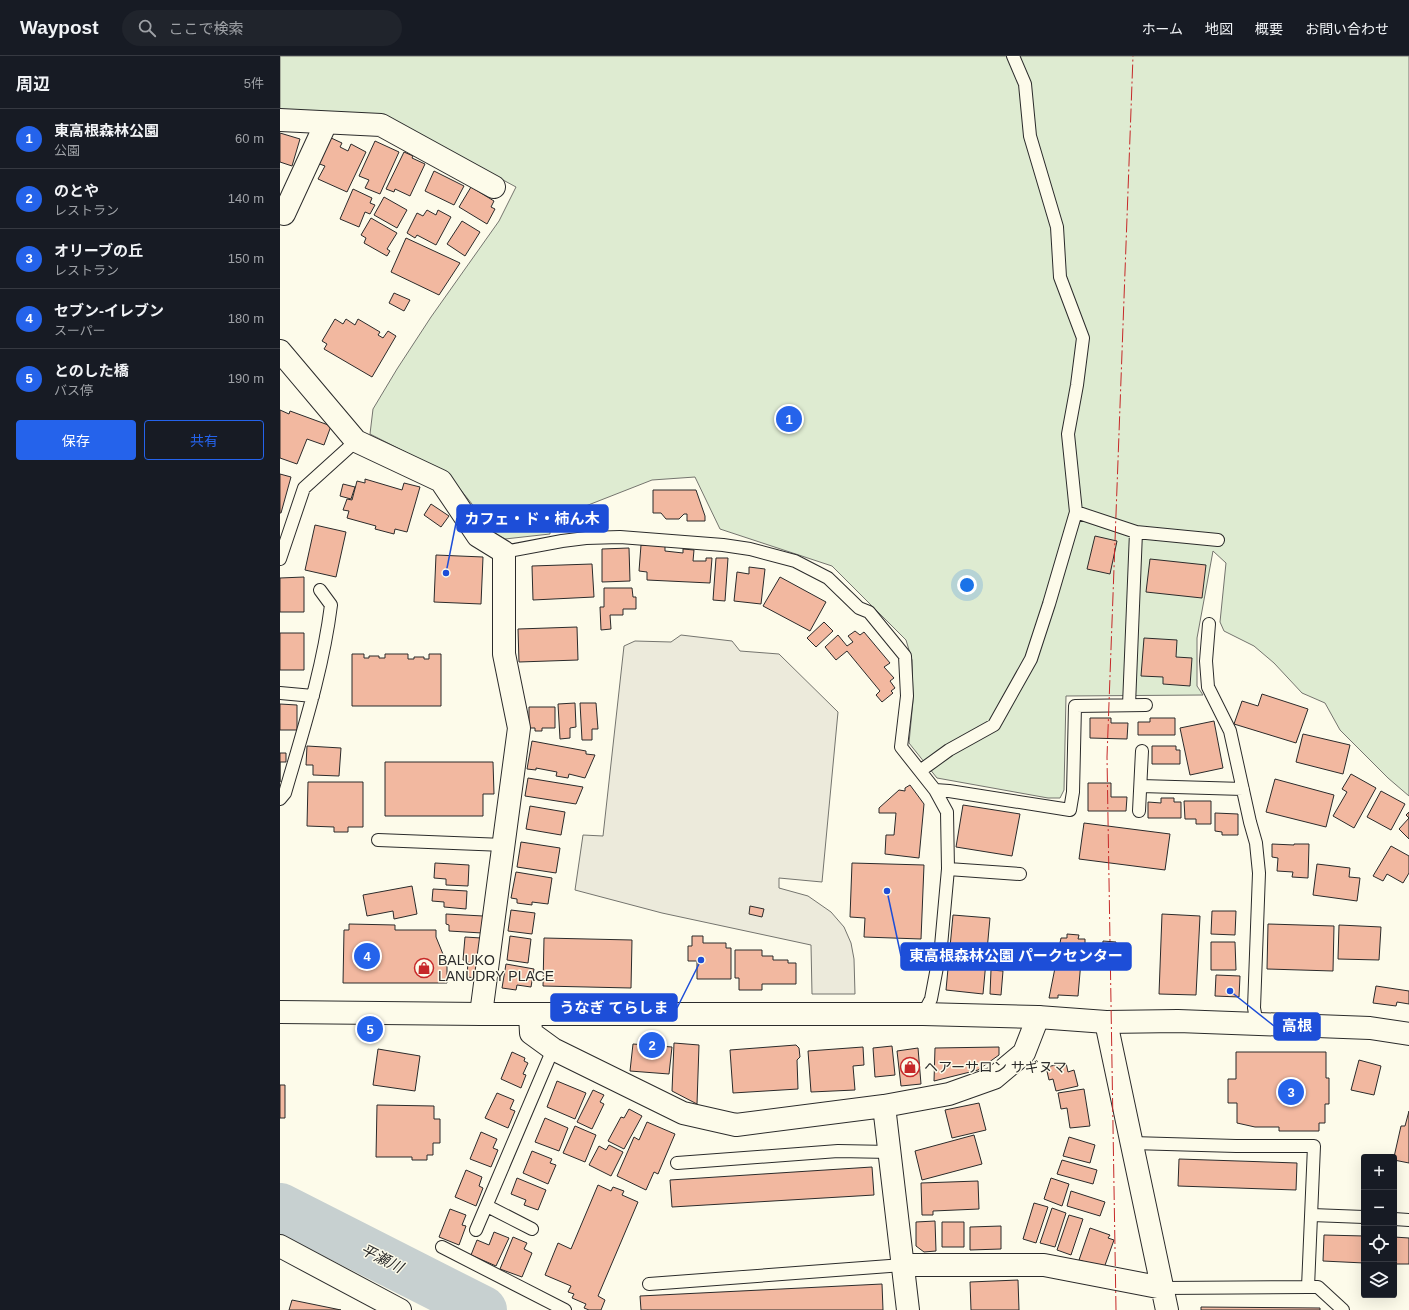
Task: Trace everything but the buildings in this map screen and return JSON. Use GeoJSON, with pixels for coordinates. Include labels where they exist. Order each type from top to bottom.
{"type":"FeatureCollection","features":[{"type":"Feature","properties":{"kind":"street"},"geometry":{"type":"LineString","coordinates":[[280,120],[381,124],[494,187]]}},
{"type":"Feature","properties":{"kind":"street"},"geometry":{"type":"LineString","coordinates":[[284,214],[326,123]]}},
{"type":"Feature","properties":{"kind":"street"},"geometry":{"type":"LineString","coordinates":[[280,351],[356,441],[441,481],[478,536],[504,552],[504,654],[519,728],[482,1014]]}},
{"type":"Feature","properties":{"kind":"street"},"geometry":{"type":"LineString","coordinates":[[280,1012],[482,1014],[923,1014],[1038,1017],[1106,1022],[1178,1021],[1370,1028],[1409,1034]]}},
{"type":"Feature","properties":{"kind":"street"},"geometry":{"type":"LineString","coordinates":[[530,1014],[531,1033],[553,1049],[683,1113],[736,1125],[884,1106],[949,1094],[994,1078],[1024,1053],[1038,1017]]}},
{"type":"Feature","properties":{"kind":"street"},"geometry":{"type":"LineString","coordinates":[[1106,1022],[1167,1310]]}},
{"type":"Feature","properties":{"kind":"street"},"geometry":{"type":"LineString","coordinates":[[884,1106],[908,1310]]}},
{"type":"Feature","properties":{"kind":"street"},"geometry":{"type":"LineString","coordinates":[[280,1246],[400,1310]]}},
{"type":"Feature","properties":{"kind":"street"},"geometry":{"type":"LineString","coordinates":[[903,1264],[1044,1265],[1163,1288]]}},
{"type":"Feature","properties":{"kind":"lane"},"geometry":{"type":"LineString","coordinates":[[920,771],[949,750],[994,725],[1031,659],[1076,512],[1068,434],[1077,385],[1083,338],[1060,277],[1058,227],[1030,136],[1025,84],[1013,56]]}},
{"type":"Feature","properties":{"kind":"lane"},"geometry":{"type":"LineString","coordinates":[[280,559],[304,488],[356,441]]}},
{"type":"Feature","properties":{"kind":"lane"},"geometry":{"type":"LineString","coordinates":[[1076,512],[1136,532],[1218,540]]}},
{"type":"Feature","properties":{"kind":"lane"},"geometry":{"type":"LineString","coordinates":[[1129,705],[1136,532]]}},
{"type":"Feature","properties":{"kind":"lane"},"geometry":{"type":"LineString","coordinates":[[504,552],[562,541],[586,538],[620,537],[723,545],[750,549],[795,561],[828,578],[859,608],[869,612],[904,656],[907,696],[900,747],[934,790],[947,812],[948,869],[941,946],[931,999],[923,1014]]}},
{"type":"Feature","properties":{"kind":"lane"},"geometry":{"type":"LineString","coordinates":[[280,799],[285,794],[313,696],[327,633],[331,605],[320,590]]}},
{"type":"Feature","properties":{"kind":"lane"},"geometry":{"type":"LineString","coordinates":[[1209,624],[1206,661],[1208,687],[1230,731],[1256,843],[1259,873],[1254,1008],[1257,1024]]}},
{"type":"Feature","properties":{"kind":"lane"},"geometry":{"type":"LineString","coordinates":[[280,693],[313,696]]}},
{"type":"Feature","properties":{"kind":"lane"},"geometry":{"type":"LineString","coordinates":[[934,790],[1070,810],[1073,792],[1075,706],[1146,705]]}},
{"type":"Feature","properties":{"kind":"lane"},"geometry":{"type":"LineString","coordinates":[[1139,811],[1142,750]]}},
{"type":"Feature","properties":{"kind":"lane"},"geometry":{"type":"LineString","coordinates":[[1141,786],[1243,790]]}},
{"type":"Feature","properties":{"kind":"lane"},"geometry":{"type":"LineString","coordinates":[[378,840],[504,845]]}},
{"type":"Feature","properties":{"kind":"lane"},"geometry":{"type":"LineString","coordinates":[[948,869],[1020,874]]}},
{"type":"Feature","properties":{"kind":"lane"},"geometry":{"type":"LineString","coordinates":[[476,1230],[553,1049]]}},
{"type":"Feature","properties":{"kind":"lane"},"geometry":{"type":"LineString","coordinates":[[1132,1143],[1236,1146],[1314,1146],[1308,1287]]}},
{"type":"Feature","properties":{"kind":"lane"},"geometry":{"type":"LineString","coordinates":[[677,1163],[838,1151],[890,1152]]}},
{"type":"Feature","properties":{"kind":"lane"},"geometry":{"type":"LineString","coordinates":[[486,1206],[532,1229]]}},
{"type":"Feature","properties":{"kind":"lane"},"geometry":{"type":"LineString","coordinates":[[1312,1215],[1361,1218]]}},
{"type":"Feature","properties":{"kind":"lane"},"geometry":{"type":"LineString","coordinates":[[1397,1219],[1409,1220]]}},
{"type":"Feature","properties":{"kind":"lane"},"geometry":{"type":"LineString","coordinates":[[442,1247],[564,1310]]}},
{"type":"Feature","properties":{"kind":"lane"},"geometry":{"type":"LineString","coordinates":[[649,1284],[903,1264]]}},
{"type":"Feature","properties":{"kind":"lane"},"geometry":{"type":"LineString","coordinates":[[1163,1288],[1318,1287],[1343,1310]]}},
{"type":"Feature","properties":{"kind":"green space"},"geometry":{"type":"Polygon","coordinates":[[[280,56],[1409,56],[1409,796],[1388,778],[1340,730],[1325,703],[1302,693],[1274,663],[1254,646],[1224,631],[1220,622],[1226,563],[1213,551],[1197,638],[1197,686],[1203,695],[1066,696],[1064,790],[1060,798],[1048,798],[937,778],[909,743],[913,701],[912,660],[906,640],[832,566],[720,529],[695,477],[652,480],[550,520],[550,534],[505,539],[497,535],[447,473],[370,434],[373,409],[431,317],[499,221],[516,187],[381,114],[280,112],[280,56]]]}},
{"type":"Feature","properties":{"kind":"shaded area"},"geometry":{"type":"Polygon","coordinates":[[[681,635],[732,641],[740,651],[779,654],[838,712],[822,882],[779,878],[779,888],[808,896],[831,912],[844,927],[851,943],[854,959],[855,994],[812,994],[811,945],[662,913],[575,890],[583,835],[603,836],[624,646],[635,641],[671,642],[681,635]]]}},
{"type":"Feature","properties":{"kind":"waterway","name":"平瀬川"},"geometry":{"type":"LineString","coordinates":[[280,1207],[483,1310]]}},
{"type":"Feature","properties":{"kind":"power"},"geometry":{"type":"LineString","coordinates":[[1116,1310],[1107,757],[1133,56]]}},
{"type":"Feature","properties":{"kind":"place","name":"東高根森林公園"},"geometry":{"type":"Point","coordinates":[789,419]}},
{"type":"Feature","properties":{"kind":"place","name":"カフェ・ド・柿ん木"},"geometry":{"type":"Point","coordinates":[446,573]}},
{"type":"Feature","properties":{"kind":"place","name":"東高根森林公園 パークセンター"},"geometry":{"type":"Point","coordinates":[887,891]}},
{"type":"Feature","properties":{"kind":"place","name":"セブン-イレブン"},"geometry":{"type":"Point","coordinates":[367,956]}},
{"type":"Feature","properties":{"kind":"place","name":"うなぎ てらしま"},"geometry":{"type":"Point","coordinates":[701,960]}},
{"type":"Feature","properties":{"kind":"place","name":"BALUKO LANUDRY PLACE"},"geometry":{"type":"Point","coordinates":[424,968]}},
{"type":"Feature","properties":{"kind":"place","name":"高根"},"geometry":{"type":"Point","coordinates":[1230,991]}},
{"type":"Feature","properties":{"kind":"place","name":"とのした橋"},"geometry":{"type":"Point","coordinates":[370,1029]}},
{"type":"Feature","properties":{"kind":"place","name":"のとや"},"geometry":{"type":"Point","coordinates":[652,1045]}},
{"type":"Feature","properties":{"kind":"place","name":"ヘアーサロン サギヌマ"},"geometry":{"type":"Point","coordinates":[910,1067]}},
{"type":"Feature","properties":{"kind":"place","name":"オリーブの丘"},"geometry":{"type":"Point","coordinates":[1291,1092]}}]}
